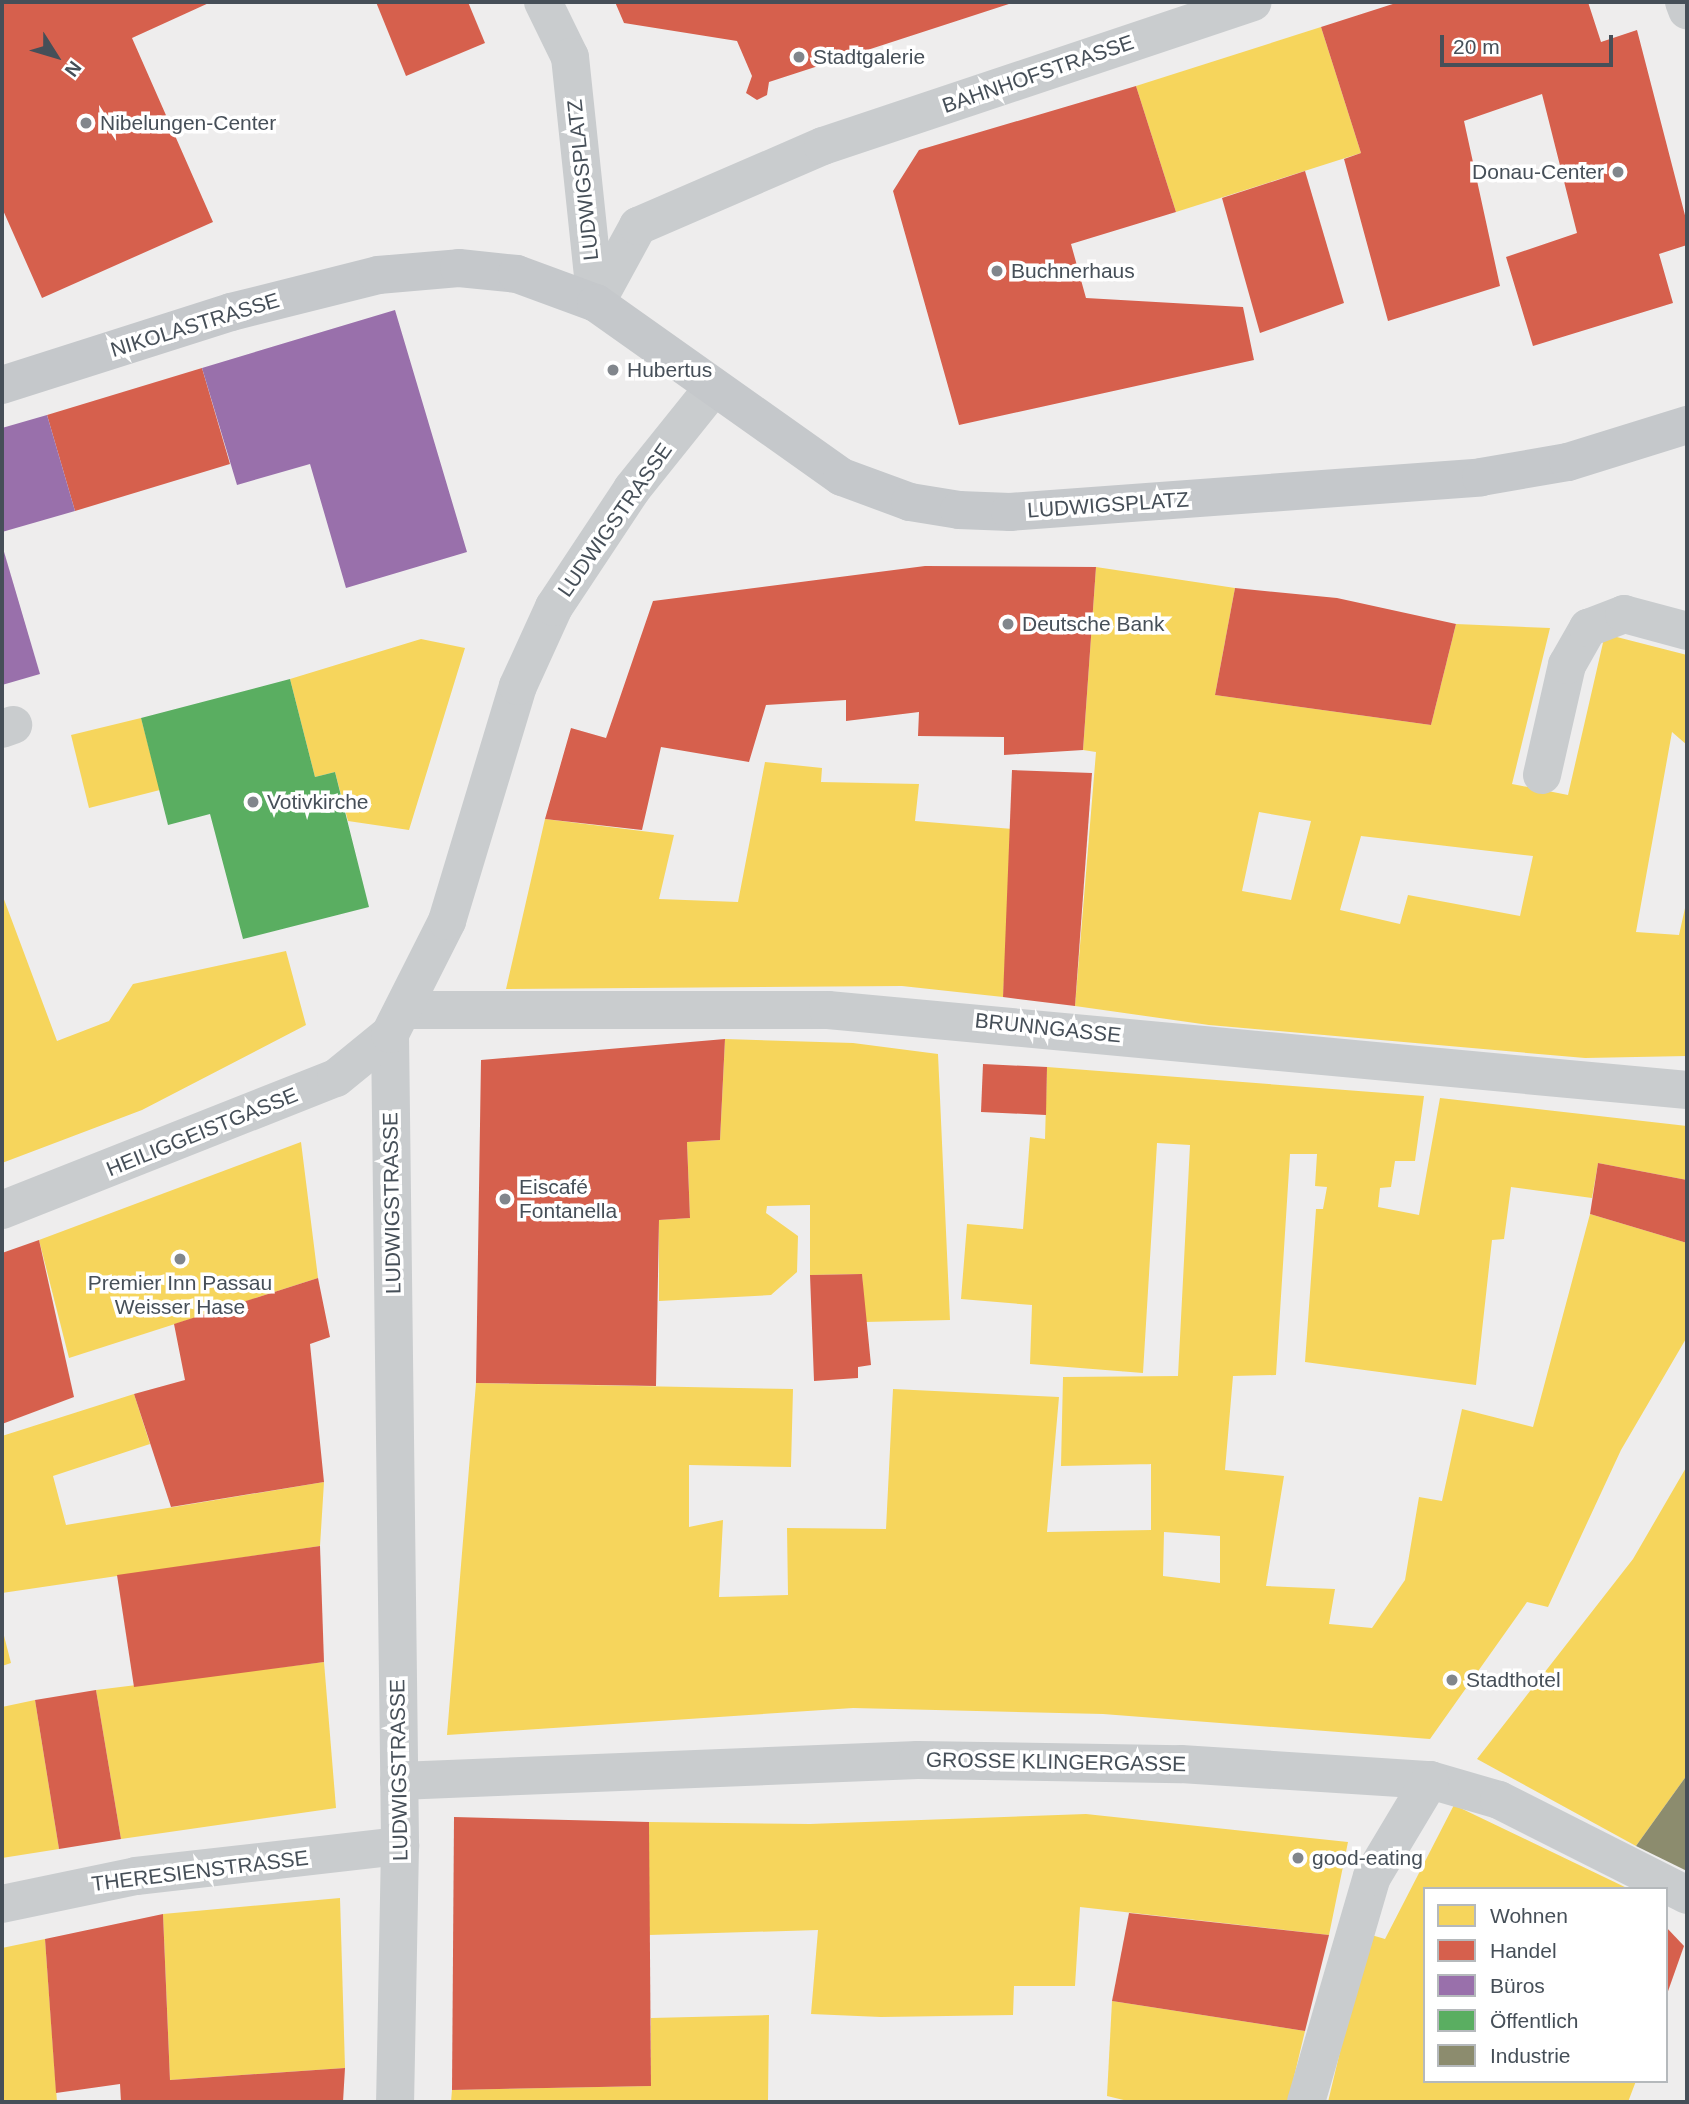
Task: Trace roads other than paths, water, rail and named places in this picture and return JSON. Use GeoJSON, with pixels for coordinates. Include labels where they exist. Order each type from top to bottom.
{"type":"FeatureCollection","features":[{"type":"Feature","properties":{"kind":"main road","name":"LUDWIGSPLATZ"},"geometry":{"type":"LineString","coordinates":[[390,274],[488,270],[596,303],[842,477],[911,502],[959,510],[1010,512],[1481,477],[1568,462],[1681,428]]}},
{"type":"Feature","properties":{"kind":"main road","name":"NIKOLASTRASSE"},"geometry":{"type":"LineString","coordinates":[[4,378],[231,312],[390,274]]}},
{"type":"Feature","properties":{"kind":"street","name":"LUDWIGSPLATZ"},"geometry":{"type":"LineString","coordinates":[[543,2],[570,57],[596,303]]}},
{"type":"Feature","properties":{"kind":"street","name":"BAHNHOFSTRASSE"},"geometry":{"type":"LineString","coordinates":[[823,146],[1253,2]]}},
{"type":"Feature","properties":{"kind":"street"},"geometry":{"type":"LineString","coordinates":[[1684,2],[1687,10]]}},
{"type":"Feature","properties":{"kind":"street","name":"LUDWIGSPLATZ"},"geometry":{"type":"LineString","coordinates":[[596,303],[638,226],[823,146]]}},
{"type":"Feature","properties":{"kind":"street","name":"LUDWIGSTRASSE"},"geometry":{"type":"LineString","coordinates":[[395,2102],[400,1846],[399,1022],[447,921],[518,686],[554,607],[632,489],[713,388]]}},
{"type":"Feature","properties":{"kind":"street"},"geometry":{"type":"LineString","coordinates":[[1542,775],[1567,665],[1588,628],[1624,614],[1687,631]]}},
{"type":"Feature","properties":{"kind":"street","name":"BRUNNGASSE"},"geometry":{"type":"LineString","coordinates":[[399,1022],[828,1010],[1687,1090]]}},
{"type":"Feature","properties":{"kind":"street","name":"HEILIGGEISTGASSE"},"geometry":{"type":"LineString","coordinates":[[2,1210],[337,1078],[399,1022]]}},
{"type":"Feature","properties":{"kind":"street","name":"GROSSE KLINGERGASSE"},"geometry":{"type":"LineString","coordinates":[[399,1781],[918,1760],[1181,1764],[1430,1780],[1499,1800],[1687,1895]]}},
{"type":"Feature","properties":{"kind":"street"},"geometry":{"type":"LineString","coordinates":[[1307,2102],[1372,1877],[1430,1780]]}},
{"type":"Feature","properties":{"kind":"street","name":"THERESIENSTRASSE"},"geometry":{"type":"LineString","coordinates":[[2,1904],[136,1877],[400,1846]]}},
{"type":"Feature","properties":{"kind":"place","name":"Stadtgalerie"},"geometry":{"type":"Point","coordinates":[799,57]}},
{"type":"Feature","properties":{"kind":"place","name":"Nibelungen-Center"},"geometry":{"type":"Point","coordinates":[86,123]}},
{"type":"Feature","properties":{"kind":"place","name":"Donau-Center"},"geometry":{"type":"Point","coordinates":[1618,172]}},
{"type":"Feature","properties":{"kind":"place","name":"Buchnerhaus"},"geometry":{"type":"Point","coordinates":[997,271]}},
{"type":"Feature","properties":{"kind":"place","name":"Hubertus"},"geometry":{"type":"Point","coordinates":[613,370]}},
{"type":"Feature","properties":{"kind":"place","name":"Deutsche Bank"},"geometry":{"type":"Point","coordinates":[1008,624]}},
{"type":"Feature","properties":{"kind":"place","name":"Votivkirche"},"geometry":{"type":"Point","coordinates":[253,802]}},
{"type":"Feature","properties":{"kind":"place","name":"Eiscafé Fontanella"},"geometry":{"type":"Point","coordinates":[505,1199]}},
{"type":"Feature","properties":{"kind":"place","name":"Premier Inn Passau Weisser Hase"},"geometry":{"type":"Point","coordinates":[180,1259]}},
{"type":"Feature","properties":{"kind":"place","name":"Stadthotel"},"geometry":{"type":"Point","coordinates":[1452,1680]}},
{"type":"Feature","properties":{"kind":"place","name":"good-eating"},"geometry":{"type":"Point","coordinates":[1298,1858]}}]}
